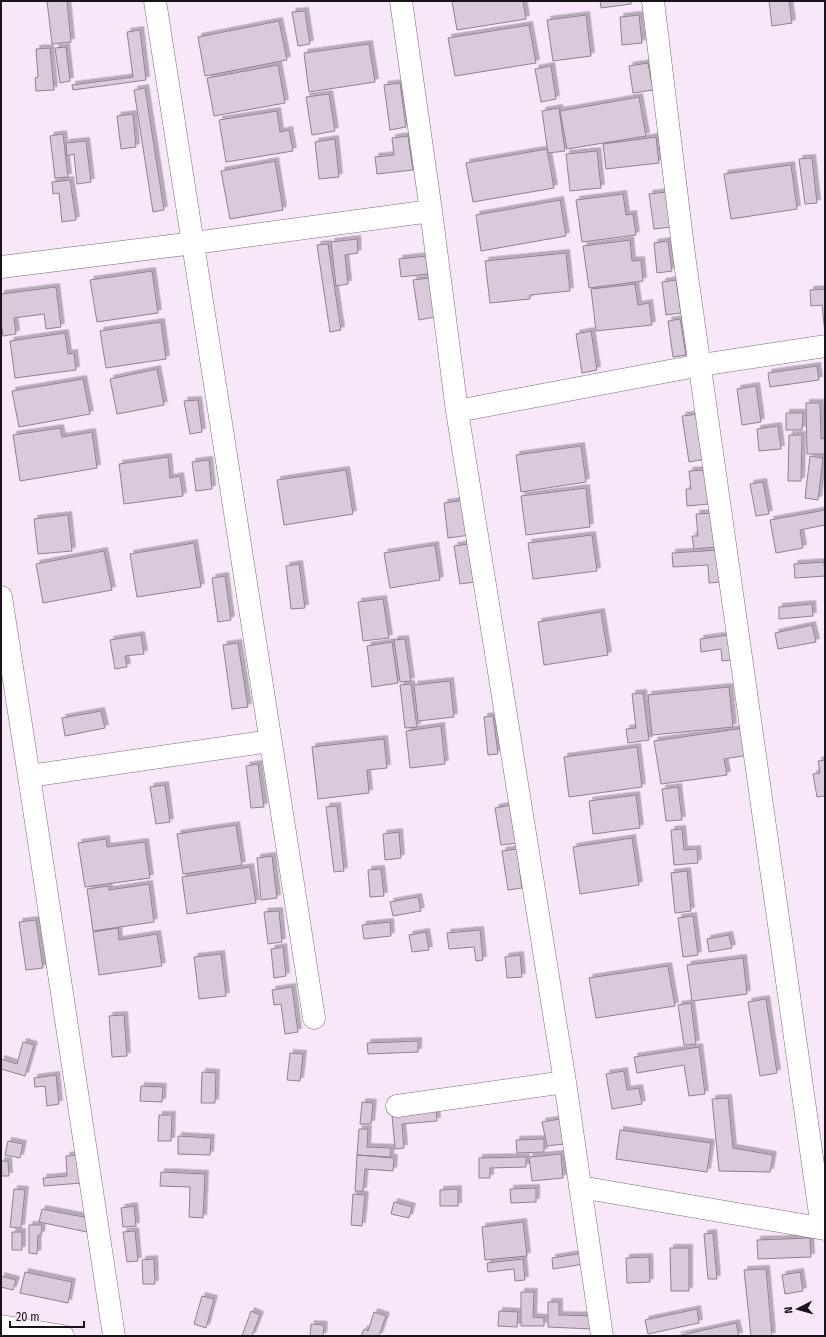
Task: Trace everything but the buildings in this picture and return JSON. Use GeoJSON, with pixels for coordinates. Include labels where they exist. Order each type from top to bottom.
{"type":"FeatureCollection","features":[{"type":"Feature","properties":{"kind":"street"},"geometry":{"type":"LineString","coordinates":[[155,1],[314,1018]]}},
{"type":"Feature","properties":{"kind":"street"},"geometry":{"type":"LineString","coordinates":[[401,1],[431,211],[457,411],[565,1082],[602,1336]]}},
{"type":"Feature","properties":{"kind":"street"},"geometry":{"type":"LineString","coordinates":[[580,1186],[823,1229],[684,255],[653,1]]}},
{"type":"Feature","properties":{"kind":"street"},"geometry":{"type":"LineString","coordinates":[[1,267],[431,211]]}},
{"type":"Feature","properties":{"kind":"street"},"geometry":{"type":"LineString","coordinates":[[457,411],[700,365],[825,346]]}},
{"type":"Feature","properties":{"kind":"street"},"geometry":{"type":"LineString","coordinates":[[1,597],[30,776],[114,1336]]}},
{"type":"Feature","properties":{"kind":"street"},"geometry":{"type":"LineString","coordinates":[[30,776],[270,741]]}},
{"type":"Feature","properties":{"kind":"street"},"geometry":{"type":"LineString","coordinates":[[396,1106],[565,1082]]}},
{"type":"Feature","properties":{"kind":"street"},"geometry":{"type":"LineString","coordinates":[[1,1326],[63,1336]]}}]}
